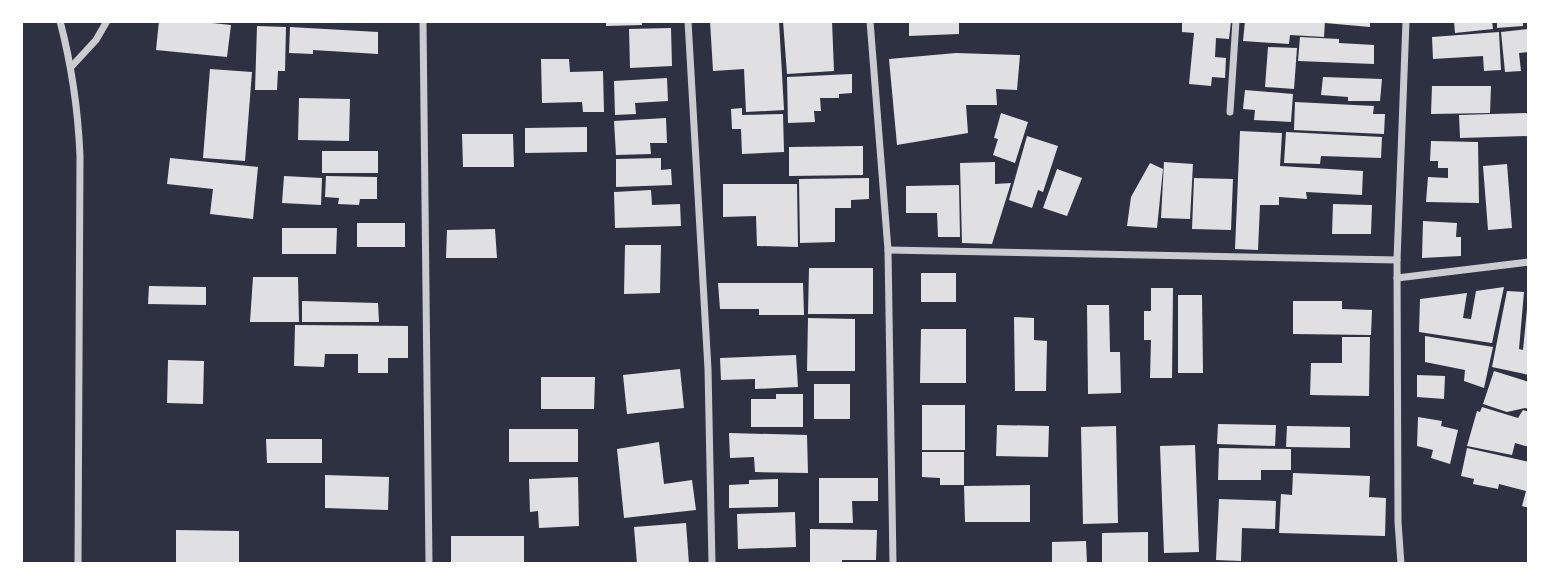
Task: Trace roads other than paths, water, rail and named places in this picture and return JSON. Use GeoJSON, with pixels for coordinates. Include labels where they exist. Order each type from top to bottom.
{"type":"FeatureCollection","features":[{"type":"Feature","properties":{"kind":"street"},"geometry":{"type":"LineString","coordinates":[[60,21],[72,66],[80,156],[78,564]]}},
{"type":"Feature","properties":{"kind":"street"},"geometry":{"type":"LineString","coordinates":[[72,66],[96,40],[107,21]]}},
{"type":"Feature","properties":{"kind":"street"},"geometry":{"type":"LineString","coordinates":[[423,21],[429,564]]}},
{"type":"Feature","properties":{"kind":"street"},"geometry":{"type":"LineString","coordinates":[[688,21],[708,369],[712,564]]}},
{"type":"Feature","properties":{"kind":"street"},"geometry":{"type":"LineString","coordinates":[[870,21],[888,250],[893,564]]}},
{"type":"Feature","properties":{"kind":"street"},"geometry":{"type":"LineString","coordinates":[[1230,112],[1236,21]]}},
{"type":"Feature","properties":{"kind":"street"},"geometry":{"type":"LineString","coordinates":[[1401,564],[1398,522],[1397,260],[1406,21]]}},
{"type":"Feature","properties":{"kind":"street"},"geometry":{"type":"LineString","coordinates":[[888,250],[1397,260]]}},
{"type":"Feature","properties":{"kind":"street"},"geometry":{"type":"LineString","coordinates":[[1397,278],[1529,262]]}}]}
